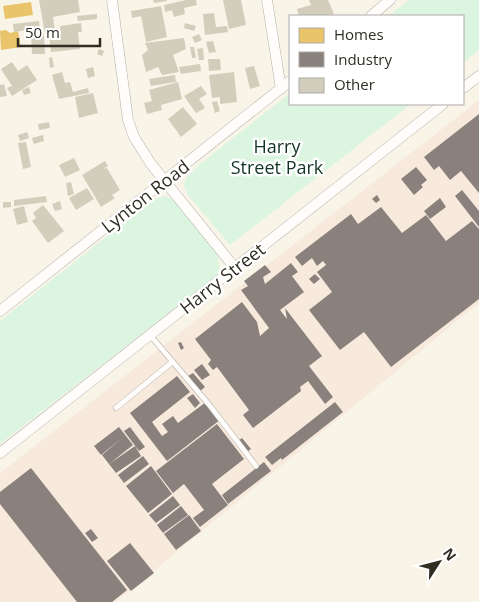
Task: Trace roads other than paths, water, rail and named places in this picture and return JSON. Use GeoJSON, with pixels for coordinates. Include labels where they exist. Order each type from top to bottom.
{"type":"FeatureCollection","features":[{"type":"Feature","properties":{"kind":"street"},"geometry":{"type":"LineString","coordinates":[[112,0],[130,129],[140,148],[235,268]]}},
{"type":"Feature","properties":{"kind":"street"},"geometry":{"type":"LineString","coordinates":[[267,0],[281,88]]}},
{"type":"Feature","properties":{"kind":"street"},"geometry":{"type":"LineString","coordinates":[[372,15],[390,0]]}},
{"type":"Feature","properties":{"kind":"street"},"geometry":{"type":"LineString","coordinates":[[464,87],[479,76]]}},
{"type":"Feature","properties":{"kind":"street","name":"Lynton Road"},"geometry":{"type":"LineString","coordinates":[[1,307],[165,181],[289,82]]}},
{"type":"Feature","properties":{"kind":"street","name":"Harry Street"},"geometry":{"type":"LineString","coordinates":[[0,453],[442,105]]}},
{"type":"Feature","properties":{"kind":"lane"},"geometry":{"type":"LineString","coordinates":[[149,334],[211,407],[256,466]]}},
{"type":"Feature","properties":{"kind":"lane"},"geometry":{"type":"LineString","coordinates":[[116,408],[172,363]]}},
{"type":"Feature","properties":{"kind":"park label","name":"Harry Street Park"},"geometry":{"type":"Point","coordinates":[277,156]}}]}
